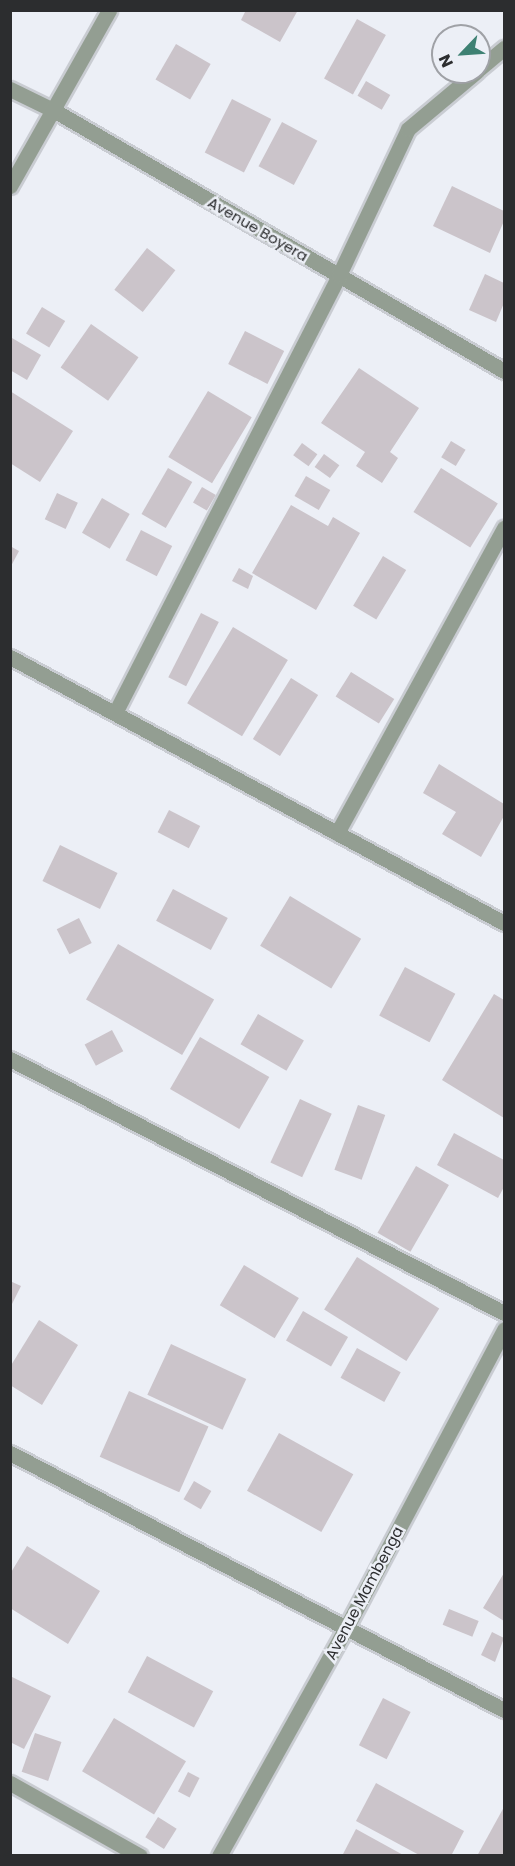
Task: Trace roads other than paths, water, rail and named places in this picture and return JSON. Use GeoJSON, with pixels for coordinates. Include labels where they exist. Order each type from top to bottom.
{"type":"FeatureCollection","features":[{"type":"Feature","properties":{"kind":"street"},"geometry":{"type":"LineString","coordinates":[[10,186],[55,111],[109,10]]}},
{"type":"Feature","properties":{"kind":"street"},"geometry":{"type":"LineString","coordinates":[[491,59],[504,48]]}},
{"type":"Feature","properties":{"kind":"street"},"geometry":{"type":"LineString","coordinates":[[115,713],[339,275],[408,129],[462,84]]}},
{"type":"Feature","properties":{"kind":"street","name":"Avenue Boyera"},"geometry":{"type":"LineString","coordinates":[[10,89],[55,111],[504,371]]}},
{"type":"Feature","properties":{"kind":"street"},"geometry":{"type":"LineString","coordinates":[[337,833],[504,528]]}},
{"type":"Feature","properties":{"kind":"street"},"geometry":{"type":"LineString","coordinates":[[10,657],[504,923]]}},
{"type":"Feature","properties":{"kind":"street"},"geometry":{"type":"LineString","coordinates":[[10,1059],[504,1313]]}},
{"type":"Feature","properties":{"kind":"street","name":"Avenue Mambenga"},"geometry":{"type":"LineString","coordinates":[[219,1856],[346,1629],[504,1329]]}},
{"type":"Feature","properties":{"kind":"street"},"geometry":{"type":"LineString","coordinates":[[10,1453],[504,1710]]}},
{"type":"Feature","properties":{"kind":"street"},"geometry":{"type":"LineString","coordinates":[[10,1783],[140,1856]]}}]}
